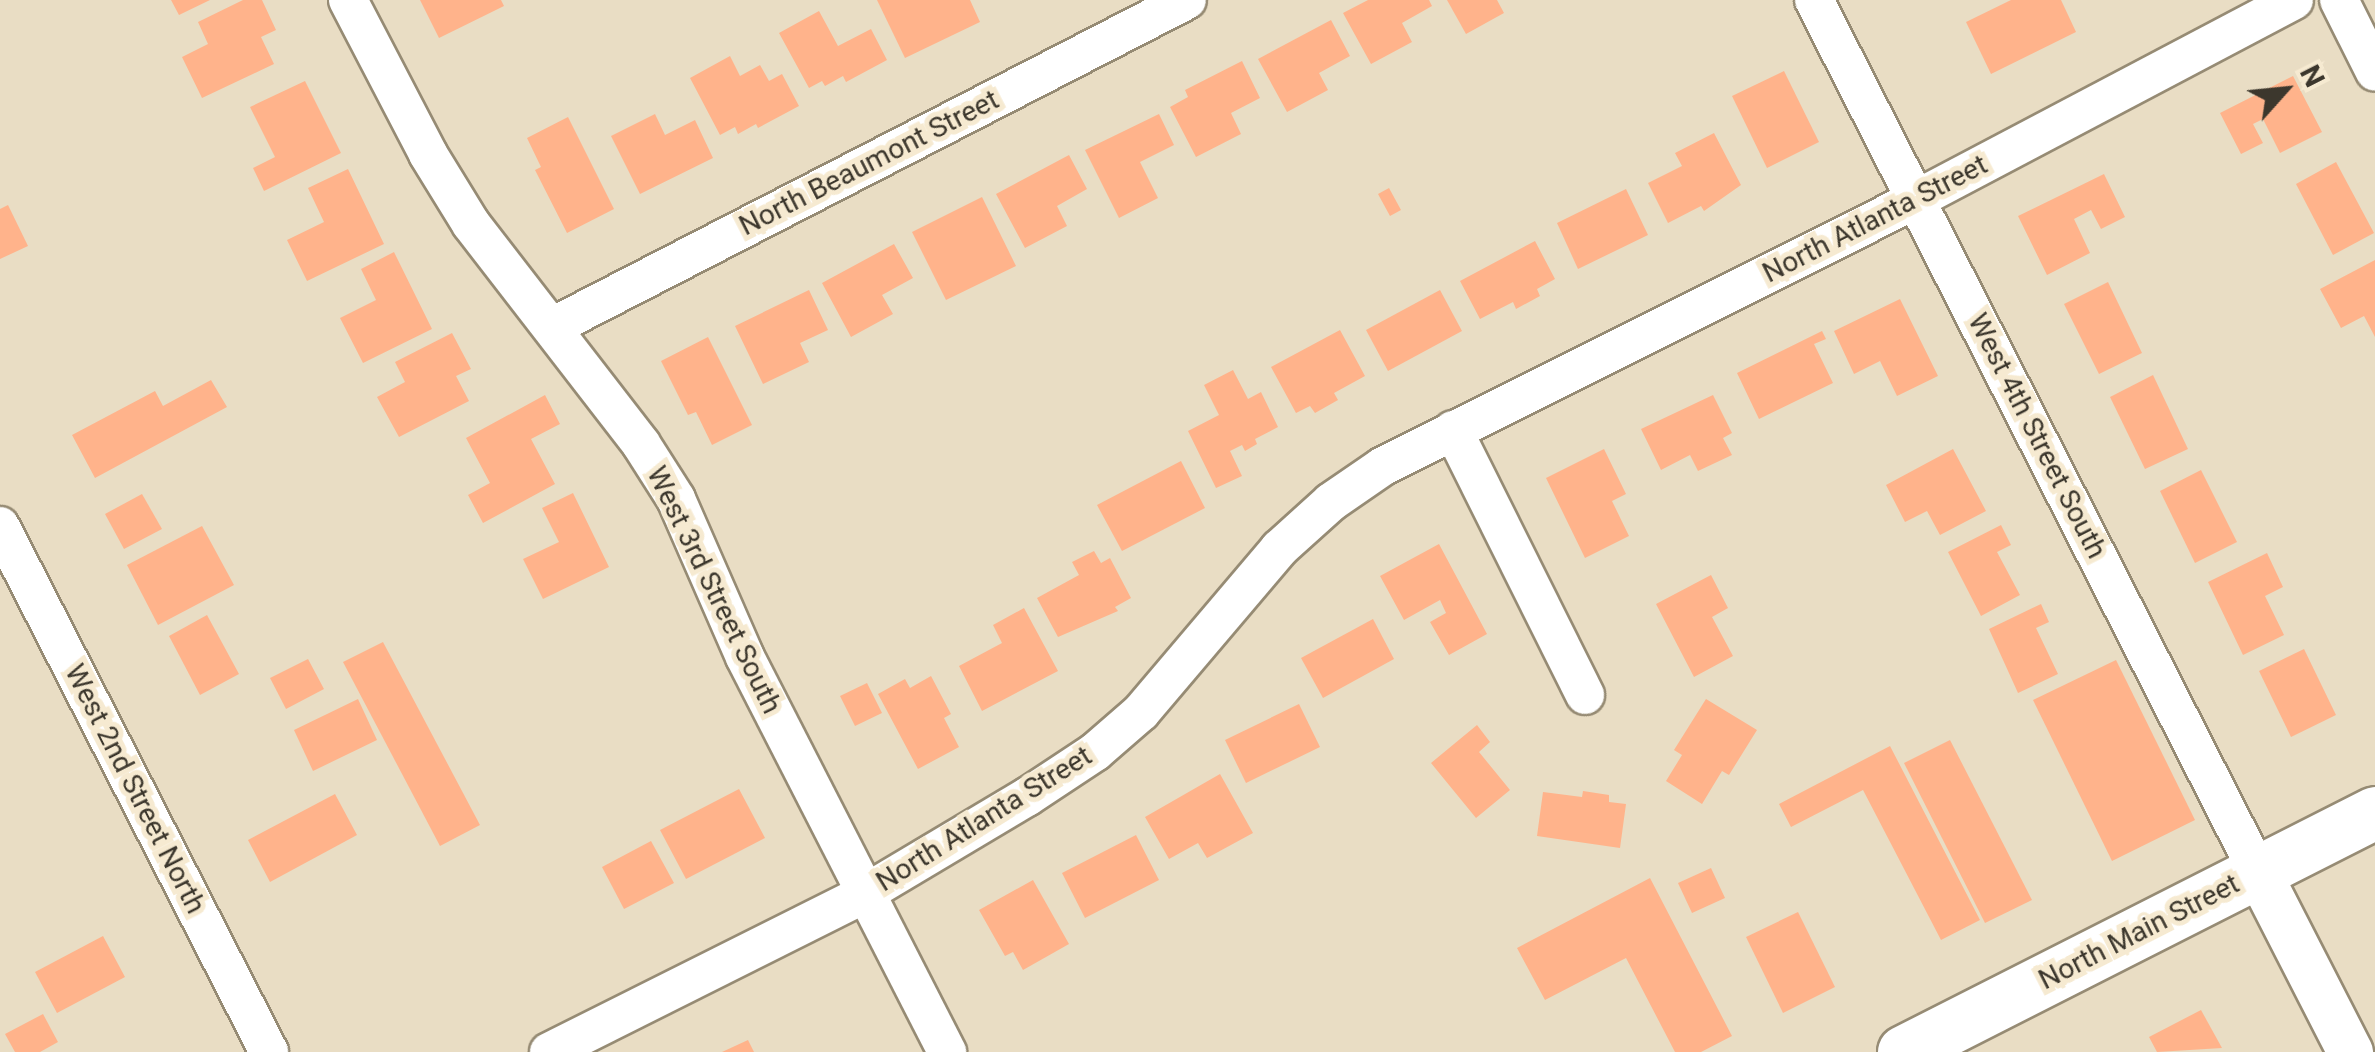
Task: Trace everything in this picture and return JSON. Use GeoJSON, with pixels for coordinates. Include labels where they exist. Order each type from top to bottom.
{"type":"FeatureCollection","features":[{"type":"Feature","properties":{"kind":"main road","name":"North Main Street"},"geometry":{"type":"LineString","coordinates":[[1904,1052],[2375,813]]}},
{"type":"Feature","properties":{"kind":"street","name":"West 3rd Street South"},"geometry":{"type":"LineString","coordinates":[[348,0],[428,154],[471,224],[641,444],[676,499],[745,657],[947,1052]]}},
{"type":"Feature","properties":{"kind":"street","name":"North Beaumont Street"},"geometry":{"type":"LineString","coordinates":[[552,327],[1187,0]]}},
{"type":"Feature","properties":{"kind":"street","name":"West 4th Street South"},"geometry":{"type":"LineString","coordinates":[[1814,0],[2258,872]]}},
{"type":"Feature","properties":{"kind":"street","name":"North Atlanta Street"},"geometry":{"type":"LineString","coordinates":[[548,1052],[864,894],[1095,752],[1141,712],[1279,549],[1331,502],[1382,467],[1917,199],[2294,0]]}},
{"type":"Feature","properties":{"kind":"street"},"geometry":{"type":"LineString","coordinates":[[2339,0],[2375,72]]}},
{"type":"Feature","properties":{"kind":"street"},"geometry":{"type":"LineString","coordinates":[[1453,430],[1585,695]]}},
{"type":"Feature","properties":{"kind":"street","name":"West 2nd Street North"},"geometry":{"type":"LineString","coordinates":[[0,526],[269,1052]]}},
{"type":"Feature","properties":{"kind":"street"},"geometry":{"type":"LineString","coordinates":[[2258,872],[2350,1052]]}},
{"type":"Feature","properties":{"kind":"building"},"geometry":{"type":"Polygon","coordinates":[[[171,0],[210,0],[179,15],[171,0]]]}},
{"type":"Feature","properties":{"kind":"building"},"geometry":{"type":"Polygon","coordinates":[[[243,0],[262,0],[276,30],[261,37],[274,64],[202,98],[182,57],[208,44],[198,22],[243,0]]]}},
{"type":"Feature","properties":{"kind":"building"},"geometry":{"type":"Polygon","coordinates":[[[420,0],[501,0],[504,6],[439,38],[420,0]]]}},
{"type":"Feature","properties":{"kind":"building"},"geometry":{"type":"Polygon","coordinates":[[[877,0],[970,0],[980,22],[905,58],[877,0]]]}},
{"type":"Feature","properties":{"kind":"building"},"geometry":{"type":"Polygon","coordinates":[[[1368,0],[1429,0],[1432,6],[1402,23],[1412,42],[1371,64],[1343,13],[1368,0]]]}},
{"type":"Feature","properties":{"kind":"building"},"geometry":{"type":"Polygon","coordinates":[[[1447,0],[1497,0],[1504,13],[1466,34],[1447,0]]]}},
{"type":"Feature","properties":{"kind":"building"},"geometry":{"type":"Polygon","coordinates":[[[2011,0],[2061,0],[2076,32],[1991,74],[1966,22],[2011,0]]]}},
{"type":"Feature","properties":{"kind":"building"},"geometry":{"type":"Polygon","coordinates":[[[819,11],[838,46],[871,29],[887,60],[846,82],[843,76],[825,86],[822,81],[809,88],[779,33],[819,11]]]}},
{"type":"Feature","properties":{"kind":"building"},"geometry":{"type":"Polygon","coordinates":[[[1331,20],[1350,56],[1319,73],[1328,90],[1287,112],[1258,59],[1331,20]]]}},
{"type":"Feature","properties":{"kind":"building"},"geometry":{"type":"Polygon","coordinates":[[[730,56],[740,76],[760,65],[769,81],[782,74],[799,106],[758,128],[756,124],[738,134],[735,127],[720,135],[690,78],[730,56]]]}},
{"type":"Feature","properties":{"kind":"building"},"geometry":{"type":"Polygon","coordinates":[[[1242,61],[1260,98],[1231,113],[1241,134],[1196,157],[1170,107],[1188,97],[1185,90],[1242,61]]]}},
{"type":"Feature","properties":{"kind":"building"},"geometry":{"type":"Polygon","coordinates":[[[1784,71],[1819,142],[1767,168],[1732,96],[1784,71]]]}},
{"type":"Feature","properties":{"kind":"building"},"geometry":{"type":"Polygon","coordinates":[[[2293,76],[2322,132],[2280,153],[2263,119],[2253,124],[2263,143],[2241,154],[2220,113],[2293,76]]]}},
{"type":"Feature","properties":{"kind":"building"},"geometry":{"type":"Polygon","coordinates":[[[305,81],[341,153],[264,191],[253,168],[275,157],[250,107],[305,81]]]}},
{"type":"Feature","properties":{"kind":"building"},"geometry":{"type":"Polygon","coordinates":[[[655,114],[665,135],[695,120],[713,158],[640,194],[611,136],[655,114]]]}},
{"type":"Feature","properties":{"kind":"building"},"geometry":{"type":"Polygon","coordinates":[[[1159,114],[1174,145],[1140,162],[1158,198],[1119,218],[1085,150],[1159,114]]]}},
{"type":"Feature","properties":{"kind":"building"},"geometry":{"type":"Polygon","coordinates":[[[568,117],[614,209],[567,233],[535,170],[541,167],[527,138],[568,117]]]}},
{"type":"Feature","properties":{"kind":"building"},"geometry":{"type":"Polygon","coordinates":[[[1714,133],[1741,185],[1704,211],[1701,206],[1668,223],[1648,183],[1682,166],[1675,153],[1714,133]]]}},
{"type":"Feature","properties":{"kind":"building"},"geometry":{"type":"Polygon","coordinates":[[[1069,155],[1087,189],[1057,206],[1067,226],[1025,248],[996,194],[1069,155]]]}},
{"type":"Feature","properties":{"kind":"building"},"geometry":{"type":"Polygon","coordinates":[[[2336,162],[2374,233],[2333,255],[2296,184],[2336,162]]]}},
{"type":"Feature","properties":{"kind":"building"},"geometry":{"type":"Polygon","coordinates":[[[348,169],[384,244],[307,281],[287,240],[324,222],[308,188],[348,169]]]}},
{"type":"Feature","properties":{"kind":"building"},"geometry":{"type":"Polygon","coordinates":[[[2104,174],[2125,217],[2101,229],[2091,210],[2074,219],[2090,253],[2047,275],[2018,216],[2104,174]]]}},
{"type":"Feature","properties":{"kind":"building"},"geometry":{"type":"Polygon","coordinates":[[[1389,188],[1401,210],[1390,216],[1378,194],[1389,188]]]}},
{"type":"Feature","properties":{"kind":"building"},"geometry":{"type":"Polygon","coordinates":[[[1626,189],[1648,235],[1578,269],[1557,223],[1626,189]]]}},
{"type":"Feature","properties":{"kind":"building"},"geometry":{"type":"Polygon","coordinates":[[[982,197],[1016,266],[946,300],[912,232],[982,197]]]}},
{"type":"Feature","properties":{"kind":"building"},"geometry":{"type":"Polygon","coordinates":[[[8,205],[28,246],[0,259],[0,209],[8,205]]]}},
{"type":"Feature","properties":{"kind":"building"},"geometry":{"type":"Polygon","coordinates":[[[1535,241],[1555,279],[1537,289],[1540,296],[1516,309],[1513,302],[1480,319],[1460,281],[1535,241]]]}},
{"type":"Feature","properties":{"kind":"building"},"geometry":{"type":"Polygon","coordinates":[[[894,244],[913,278],[882,295],[893,314],[851,337],[822,283],[894,244]]]}},
{"type":"Feature","properties":{"kind":"building"},"geometry":{"type":"Polygon","coordinates":[[[394,252],[432,329],[363,363],[340,318],[376,300],[361,269],[394,252]]]}},
{"type":"Feature","properties":{"kind":"building"},"geometry":{"type":"Polygon","coordinates":[[[2375,260],[2375,337],[2364,316],[2341,328],[2320,289],[2375,260]]]}},
{"type":"Feature","properties":{"kind":"building"},"geometry":{"type":"Polygon","coordinates":[[[2108,282],[2142,353],[2099,374],[2064,304],[2108,282]]]}},
{"type":"Feature","properties":{"kind":"building"},"geometry":{"type":"Polygon","coordinates":[[[809,290],[828,330],[800,343],[809,362],[763,384],[735,326],[809,290]]]}},
{"type":"Feature","properties":{"kind":"building"},"geometry":{"type":"Polygon","coordinates":[[[1440,290],[1462,331],[1388,371],[1366,330],[1440,290]]]}},
{"type":"Feature","properties":{"kind":"building"},"geometry":{"type":"Polygon","coordinates":[[[1900,299],[1938,376],[1897,396],[1880,361],[1854,374],[1834,331],[1900,299]]]}},
{"type":"Feature","properties":{"kind":"building"},"geometry":{"type":"Polygon","coordinates":[[[1340,330],[1365,376],[1334,393],[1338,400],[1315,413],[1310,406],[1296,413],[1271,367],[1340,330]]]}},
{"type":"Feature","properties":{"kind":"building"},"geometry":{"type":"Polygon","coordinates":[[[1822,331],[1826,339],[1814,344],[1833,383],[1759,419],[1737,373],[1822,331]]]}},
{"type":"Feature","properties":{"kind":"building"},"geometry":{"type":"Polygon","coordinates":[[[452,333],[471,369],[456,376],[469,401],[399,437],[377,397],[405,382],[395,362],[452,333]]]}},
{"type":"Feature","properties":{"kind":"building"},"geometry":{"type":"Polygon","coordinates":[[[708,337],[752,425],[712,445],[696,412],[688,415],[661,361],[708,337]]]}},
{"type":"Feature","properties":{"kind":"building"},"geometry":{"type":"Polygon","coordinates":[[[1233,370],[1248,399],[1261,392],[1278,427],[1255,439],[1257,444],[1245,451],[1242,445],[1230,451],[1242,476],[1216,488],[1188,431],[1219,415],[1204,385],[1233,370]]]}},
{"type":"Feature","properties":{"kind":"building"},"geometry":{"type":"Polygon","coordinates":[[[2153,375],[2188,449],[2145,469],[2110,397],[2153,375]]]}},
{"type":"Feature","properties":{"kind":"building"},"geometry":{"type":"Polygon","coordinates":[[[211,380],[227,407],[95,478],[72,435],[155,391],[163,406],[211,380]]]}},
{"type":"Feature","properties":{"kind":"building"},"geometry":{"type":"Polygon","coordinates":[[[545,395],[560,424],[531,439],[555,484],[483,523],[468,495],[490,483],[466,438],[545,395]]]}},
{"type":"Feature","properties":{"kind":"building"},"geometry":{"type":"Polygon","coordinates":[[[1713,395],[1732,433],[1723,438],[1732,455],[1698,471],[1690,455],[1661,470],[1641,429],[1713,395]]]}},
{"type":"Feature","properties":{"kind":"building"},"geometry":{"type":"Polygon","coordinates":[[[1604,449],[1626,494],[1612,501],[1629,536],[1585,558],[1546,478],[1604,449]]]}},
{"type":"Feature","properties":{"kind":"building"},"geometry":{"type":"Polygon","coordinates":[[[1953,449],[1986,511],[1940,535],[1927,511],[1905,522],[1886,485],[1953,449]]]}},
{"type":"Feature","properties":{"kind":"building"},"geometry":{"type":"Polygon","coordinates":[[[1181,461],[1205,508],[1122,551],[1097,505],[1181,461]]]}},
{"type":"Feature","properties":{"kind":"building"},"geometry":{"type":"Polygon","coordinates":[[[2201,470],[2237,542],[2195,563],[2160,491],[2201,470]]]}},
{"type":"Feature","properties":{"kind":"building"},"geometry":{"type":"Polygon","coordinates":[[[573,493],[609,567],[543,599],[523,559],[559,542],[542,508],[573,493]]]}},
{"type":"Feature","properties":{"kind":"building"},"geometry":{"type":"Polygon","coordinates":[[[142,494],[162,529],[124,549],[105,514],[142,494]]]}},
{"type":"Feature","properties":{"kind":"building"},"geometry":{"type":"Polygon","coordinates":[[[2001,525],[2011,545],[1997,552],[2020,595],[1981,616],[1948,552],[2001,525]]]}},
{"type":"Feature","properties":{"kind":"building"},"geometry":{"type":"Polygon","coordinates":[[[202,526],[234,585],[158,625],[127,565],[202,526]]]}},
{"type":"Feature","properties":{"kind":"building"},"geometry":{"type":"Polygon","coordinates":[[[1439,544],[1487,634],[1449,655],[1430,622],[1446,613],[1440,600],[1404,620],[1380,576],[1439,544]]]}},
{"type":"Feature","properties":{"kind":"building"},"geometry":{"type":"Polygon","coordinates":[[[1094,551],[1101,563],[1110,558],[1131,598],[1115,607],[1118,611],[1058,637],[1037,598],[1079,575],[1072,562],[1094,551]]]}},
{"type":"Feature","properties":{"kind":"building"},"geometry":{"type":"Polygon","coordinates":[[[2267,553],[2283,587],[2265,596],[2284,635],[2243,655],[2208,582],[2267,553]]]}},
{"type":"Feature","properties":{"kind":"building"},"geometry":{"type":"Polygon","coordinates":[[[1711,575],[1728,608],[1712,617],[1733,656],[1694,677],[1656,604],[1711,575]]]}},
{"type":"Feature","properties":{"kind":"building"},"geometry":{"type":"Polygon","coordinates":[[[2041,604],[2049,622],[2036,628],[2058,674],[2018,693],[1989,629],[2041,604]]]}},
{"type":"Feature","properties":{"kind":"building"},"geometry":{"type":"Polygon","coordinates":[[[1024,608],[1058,671],[982,711],[959,666],[1002,643],[993,625],[1024,608]]]}},
{"type":"Feature","properties":{"kind":"building"},"geometry":{"type":"Polygon","coordinates":[[[207,615],[239,674],[200,695],[169,636],[207,615]]]}},
{"type":"Feature","properties":{"kind":"building"},"geometry":{"type":"Polygon","coordinates":[[[1373,619],[1394,659],[1323,698],[1301,658],[1373,619]]]}},
{"type":"Feature","properties":{"kind":"building"},"geometry":{"type":"Polygon","coordinates":[[[383,642],[480,825],[440,846],[343,662],[383,642]]]}},
{"type":"Feature","properties":{"kind":"building"},"geometry":{"type":"Polygon","coordinates":[[[2304,649],[2336,715],[2291,737],[2259,671],[2304,649]]]}},
{"type":"Feature","properties":{"kind":"building"},"geometry":{"type":"Polygon","coordinates":[[[308,659],[324,689],[286,709],[270,678],[308,659]]]}},
{"type":"Feature","properties":{"kind":"building"},"geometry":{"type":"Polygon","coordinates":[[[2116,660],[2195,820],[2112,861],[2033,700],[2116,660]]]}},
{"type":"Feature","properties":{"kind":"building"},"geometry":{"type":"Polygon","coordinates":[[[931,676],[951,714],[944,718],[959,747],[918,769],[878,694],[905,679],[910,688],[931,676]]]}},
{"type":"Feature","properties":{"kind":"building"},"geometry":{"type":"Polygon","coordinates":[[[867,683],[882,713],[855,726],[840,696],[867,683]]]}},
{"type":"Feature","properties":{"kind":"building"},"geometry":{"type":"Polygon","coordinates":[[[358,699],[377,740],[313,771],[294,730],[358,699]]]}},
{"type":"Feature","properties":{"kind":"building"},"geometry":{"type":"Polygon","coordinates":[[[1706,699],[1757,730],[1729,775],[1722,771],[1702,804],[1666,781],[1682,755],[1674,750],[1706,699]]]}},
{"type":"Feature","properties":{"kind":"building"},"geometry":{"type":"Polygon","coordinates":[[[1299,704],[1320,747],[1246,783],[1225,740],[1299,704]]]}},
{"type":"Feature","properties":{"kind":"building"},"geometry":{"type":"Polygon","coordinates":[[[1477,725],[1490,742],[1479,752],[1510,790],[1476,818],[1431,763],[1477,725]]]}},
{"type":"Feature","properties":{"kind":"building"},"geometry":{"type":"Polygon","coordinates":[[[1950,740],[2032,900],[1985,923],[1904,763],[1950,740]]]}},
{"type":"Feature","properties":{"kind":"building"},"geometry":{"type":"Polygon","coordinates":[[[1890,746],[1980,920],[1941,940],[1863,790],[1791,827],[1779,804],[1890,746]]]}},
{"type":"Feature","properties":{"kind":"building"},"geometry":{"type":"Polygon","coordinates":[[[1220,774],[1253,833],[1207,858],[1198,843],[1169,859],[1145,817],[1220,774]]]}},
{"type":"Feature","properties":{"kind":"building"},"geometry":{"type":"Polygon","coordinates":[[[739,789],[765,838],[686,879],[660,830],[739,789]]]}},
{"type":"Feature","properties":{"kind":"building"},"geometry":{"type":"Polygon","coordinates":[[[1583,791],[1609,795],[1609,802],[1626,804],[1620,848],[1537,836],[1543,792],[1582,797],[1583,791]]]}},
{"type":"Feature","properties":{"kind":"building"},"geometry":{"type":"Polygon","coordinates":[[[335,794],[357,835],[270,882],[248,840],[335,794]]]}},
{"type":"Feature","properties":{"kind":"building"},"geometry":{"type":"Polygon","coordinates":[[[1136,835],[1159,880],[1085,918],[1062,873],[1136,835]]]}},
{"type":"Feature","properties":{"kind":"building"},"geometry":{"type":"Polygon","coordinates":[[[651,841],[674,883],[624,909],[602,867],[651,841]]]}},
{"type":"Feature","properties":{"kind":"building"},"geometry":{"type":"Polygon","coordinates":[[[1711,868],[1725,898],[1692,913],[1678,883],[1711,868]]]}},
{"type":"Feature","properties":{"kind":"building"},"geometry":{"type":"Polygon","coordinates":[[[1650,878],[1732,1036],[1701,1052],[1675,1052],[1626,958],[1545,1000],[1517,948],[1650,878]]]}},
{"type":"Feature","properties":{"kind":"building"},"geometry":{"type":"Polygon","coordinates":[[[1033,880],[1069,944],[1023,970],[1013,952],[1005,956],[979,910],[1033,880]]]}},
{"type":"Feature","properties":{"kind":"building"},"geometry":{"type":"Polygon","coordinates":[[[1798,912],[1835,987],[1783,1013],[1746,937],[1798,912]]]}},
{"type":"Feature","properties":{"kind":"building"},"geometry":{"type":"Polygon","coordinates":[[[103,936],[125,977],[57,1013],[35,972],[103,936]]]}},
{"type":"Feature","properties":{"kind":"building"},"geometry":{"type":"Polygon","coordinates":[[[2201,1010],[2222,1048],[2157,1052],[2149,1037],[2201,1010]]]}},
{"type":"Feature","properties":{"kind":"building"},"geometry":{"type":"Polygon","coordinates":[[[43,1014],[58,1042],[40,1052],[15,1052],[5,1034],[43,1014]]]}},
{"type":"Feature","properties":{"kind":"building"},"geometry":{"type":"Polygon","coordinates":[[[748,1040],[754,1052],[722,1052],[748,1040]]]}}]}
